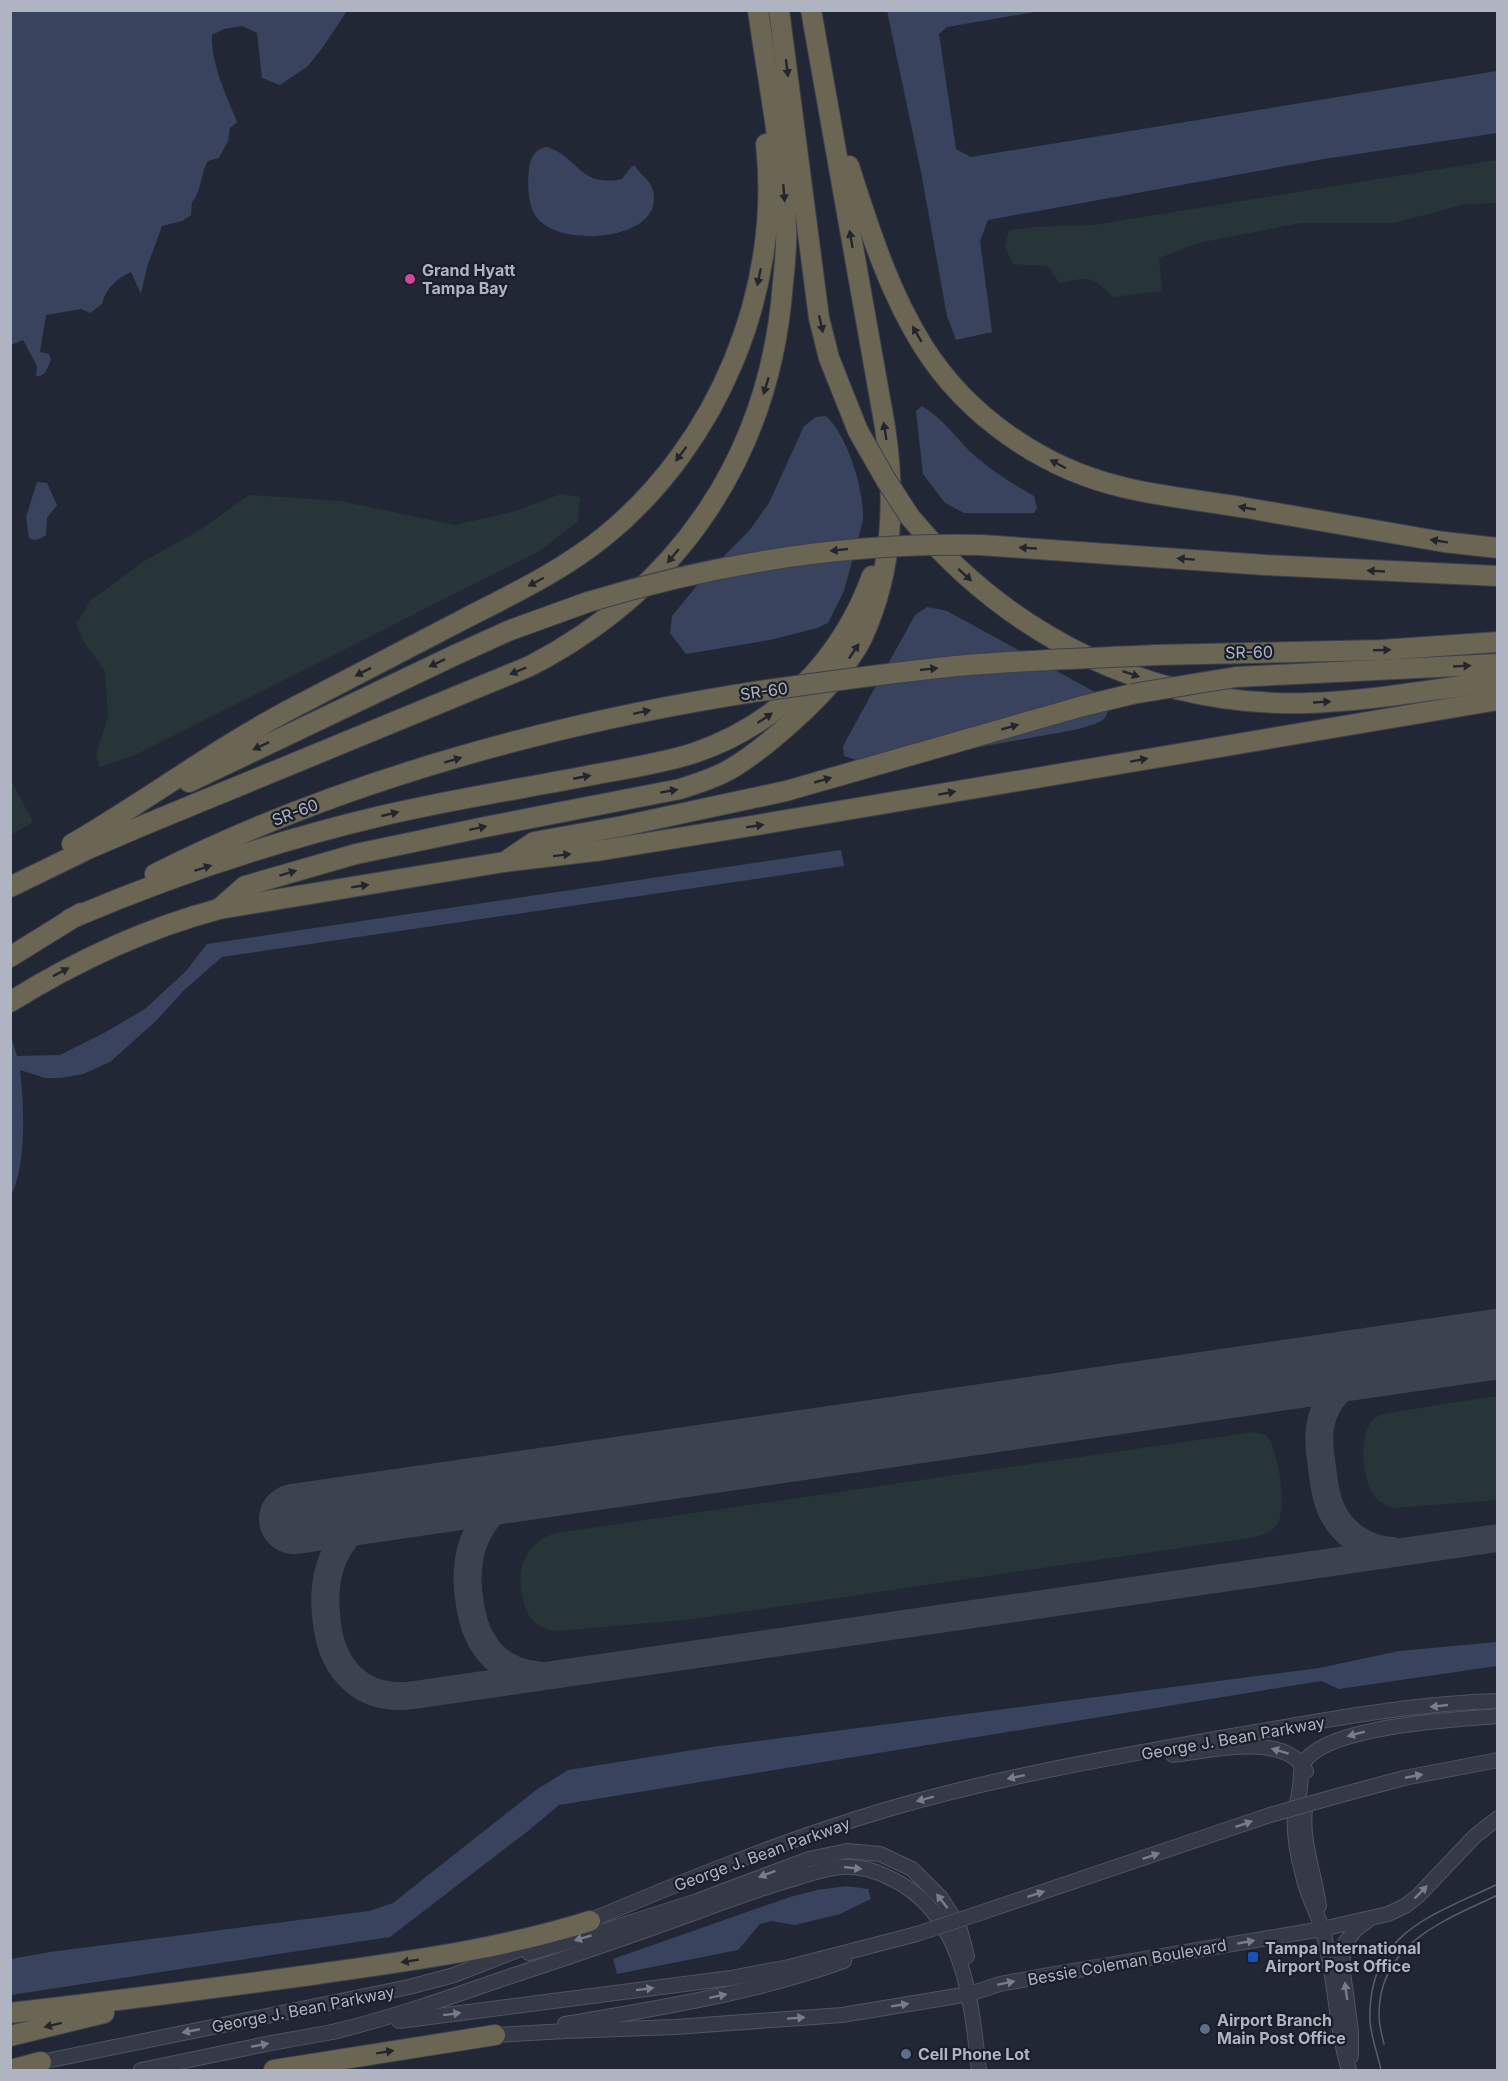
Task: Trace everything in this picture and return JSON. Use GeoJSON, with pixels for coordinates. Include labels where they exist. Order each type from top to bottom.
{"type":"FeatureCollection","features":[{"type":"Feature","properties":{"kind":"highway"},"geometry":{"type":"LineString","coordinates":[[10,886],[56,854],[230,744],[286,712],[543,578],[606,535],[634,508],[683,453],[704,421],[732,366],[750,313],[763,259],[767,210],[767,150],[751,10]]}},
{"type":"Feature","properties":{"kind":"highway"},"geometry":{"type":"LineString","coordinates":[[10,886],[135,829],[530,666],[555,653],[594,627],[656,576],[671,560],[707,513],[743,448],[768,381],[778,328],[785,254],[785,213],[782,173],[758,10]]}},
{"type":"Feature","properties":{"kind":"highway"},"geometry":{"type":"LineString","coordinates":[[779,10],[819,318],[829,358],[858,431],[910,517],[930,541],[983,591],[1039,631],[1098,662],[1161,684],[1204,694],[1241,700],[1306,703],[1497,681]]}},
{"type":"Feature","properties":{"kind":"highway"},"geometry":{"type":"LineString","coordinates":[[219,909],[245,886],[356,854],[680,789],[728,771],[768,742],[804,711],[856,650],[872,615],[884,576],[891,510],[890,469],[885,427],[811,10]]}},
{"type":"Feature","properties":{"kind":"highway"},"geometry":{"type":"LineString","coordinates":[[828,99],[874,243],[898,303],[924,347],[950,382],[983,416],[1024,446],[1067,469],[1121,487],[1444,542],[1497,548]]}},
{"type":"Feature","properties":{"kind":"highway"},"geometry":{"type":"LineString","coordinates":[[70,920],[177,878],[302,836],[405,811],[663,762],[728,740],[786,702],[812,678],[835,649],[858,611],[867,589],[891,510]]}},
{"type":"Feature","properties":{"kind":"highway"},"geometry":{"type":"LineString","coordinates":[[106,824],[235,759],[508,632],[588,602],[664,580],[795,555],[867,547],[981,545],[1265,565],[1497,576]]}},
{"type":"Feature","properties":{"kind":"highway","name":"SR-60"},"geometry":{"type":"LineString","coordinates":[[10,957],[129,887],[205,849],[285,816],[368,785],[591,723],[767,690],[967,665],[1155,655],[1381,650],[1497,642]]}},
{"type":"Feature","properties":{"kind":"highway"},"geometry":{"type":"LineString","coordinates":[[504,862],[534,842],[623,826],[786,791],[1132,694],[1236,677],[1497,664]]}},
{"type":"Feature","properties":{"kind":"highway"},"geometry":{"type":"LineString","coordinates":[[10,1002],[45,980],[120,942],[186,918],[219,909],[504,862],[603,850],[745,827],[1497,700]]}},
{"type":"Feature","properties":{"kind":"highway"},"geometry":{"type":"LineString","coordinates":[[10,2013],[191,1992],[452,1954],[519,1941],[590,1921]]}},
{"type":"Feature","properties":{"kind":"highway"},"geometry":{"type":"LineString","coordinates":[[10,2036],[191,1992]]}},
{"type":"Feature","properties":{"kind":"highway"},"geometry":{"type":"LineString","coordinates":[[274,2070],[495,2035]]}},
{"type":"Feature","properties":{"kind":"highway"},"geometry":{"type":"LineString","coordinates":[[293,2070],[327,2061]]}},
{"type":"Feature","properties":{"kind":"highway"},"geometry":{"type":"LineString","coordinates":[[10,2066],[41,2062]]}},
{"type":"Feature","properties":{"kind":"highway"},"geometry":{"type":"LineString","coordinates":[[11,2070],[41,2062]]}},
{"type":"Feature","properties":{"kind":"street","name":"George J. Bean Parkway"},"geometry":{"type":"LineString","coordinates":[[41,2062],[365,1998],[454,1975],[718,1868],[841,1824],[963,1789],[1292,1726],[1420,1707],[1497,1701]]}},
{"type":"Feature","properties":{"kind":"street"},"geometry":{"type":"LineString","coordinates":[[1303,1764],[1317,1751],[1334,1741],[1355,1734],[1391,1727],[1497,1716]]}},
{"type":"Feature","properties":{"kind":"street"},"geometry":{"type":"LineString","coordinates":[[1070,1767],[1254,1746],[1276,1748],[1290,1753],[1303,1764],[1309,1783],[1304,1829],[1316,1881],[1322,1929],[1330,1955],[1336,2009],[1350,2070]]}},
{"type":"Feature","properties":{"kind":"street","name":"George J. Bean Parkway"},"geometry":{"type":"LineString","coordinates":[[141,2070],[332,2032],[427,2017],[731,1978],[789,1966],[917,1934],[1270,1815],[1404,1778],[1497,1760]]}},
{"type":"Feature","properties":{"kind":"street","name":"Bessie Coleman Boulevard"},"geometry":{"type":"LineString","coordinates":[[495,2035],[675,2027],[842,2015],[969,1994],[1000,1984],[1322,1929],[1370,1918],[1405,1906],[1418,1896],[1474,1836],[1497,1818]]}},
{"type":"Feature","properties":{"kind":"street"},"geometry":{"type":"LineString","coordinates":[[454,1975],[697,1901],[808,1859],[847,1851],[880,1854],[912,1869],[941,1899],[959,1926],[968,1961],[969,1994],[979,2070]]}},
{"type":"Feature","properties":{"kind":"street"},"geometry":{"type":"LineString","coordinates":[[332,2032],[379,2021],[436,2002],[776,1884],[842,1867],[866,1870],[890,1878],[908,1888],[925,1902],[952,1939],[962,1965],[969,1994]]}},
{"type":"Feature","properties":{"kind":"street"},"geometry":{"type":"LineString","coordinates":[[1350,2070],[1351,2031],[1342,1965],[1345,1943],[1355,1930],[1370,1918]]}},
{"type":"Feature","properties":{"kind":"street"},"geometry":{"type":"LineString","coordinates":[[495,2035],[679,2004],[752,1989],[809,1973],[917,1934]]}},
{"type":"Feature","properties":{"kind":"shaded area"},"geometry":{"type":"Polygon","coordinates":[[[1497,160],[1497,203],[1466,204],[1394,223],[1301,223],[1198,243],[1159,258],[1162,291],[1113,297],[1094,281],[1083,279],[1059,283],[1048,266],[1013,264],[1005,247],[1009,230],[1094,225],[1497,160]]]}},
{"type":"Feature","properties":{"kind":"shaded area"},"geometry":{"type":"Polygon","coordinates":[[[561,494],[580,497],[578,521],[540,551],[135,755],[100,767],[96,755],[108,717],[105,671],[84,642],[76,624],[91,600],[146,560],[200,530],[249,495],[340,501],[455,525],[512,512],[561,494]]]}},
{"type":"Feature","properties":{"kind":"shaded area"},"geometry":{"type":"Polygon","coordinates":[[[11,781],[33,822],[10,835],[11,781]]]}},
{"type":"Feature","properties":{"kind":"shaded area"},"geometry":{"type":"Polygon","coordinates":[[[1497,1396],[1497,1500],[1393,1508],[1376,1498],[1367,1479],[1363,1457],[1365,1436],[1375,1418],[1388,1413],[1497,1396]]]}},
{"type":"Feature","properties":{"kind":"shaded area"},"geometry":{"type":"Polygon","coordinates":[[[1253,1432],[1266,1435],[1271,1442],[1278,1466],[1282,1494],[1280,1518],[1276,1526],[1255,1537],[693,1619],[558,1631],[537,1624],[529,1616],[522,1595],[522,1565],[526,1557],[538,1543],[556,1533],[1253,1432]]]}},
{"type":"Feature","properties":{"kind":"water"},"geometry":{"type":"Polygon","coordinates":[[[10,11],[347,11],[308,66],[280,85],[262,78],[257,33],[242,26],[224,29],[212,35],[217,68],[237,122],[230,128],[228,141],[219,158],[208,161],[205,166],[198,193],[192,202],[191,215],[182,221],[162,226],[147,267],[141,294],[131,272],[112,285],[102,304],[90,313],[81,309],[46,315],[40,352],[49,354],[51,359],[46,371],[39,376],[36,376],[37,366],[23,340],[11,345],[10,11]]]}},
{"type":"Feature","properties":{"kind":"water"},"geometry":{"type":"Polygon","coordinates":[[[887,11],[1040,11],[947,27],[939,34],[956,149],[971,157],[1497,71],[1497,133],[1324,159],[988,220],[980,241],[992,332],[956,340],[947,316],[921,172],[887,11]]]}},
{"type":"Feature","properties":{"kind":"water"},"geometry":{"type":"Polygon","coordinates":[[[547,147],[557,151],[580,170],[597,179],[608,181],[622,179],[632,166],[635,166],[652,187],[654,197],[651,211],[641,223],[625,231],[606,235],[567,234],[550,228],[535,214],[530,203],[528,189],[532,158],[536,152],[547,147]]]}},
{"type":"Feature","properties":{"kind":"water"},"geometry":{"type":"Polygon","coordinates":[[[922,406],[937,417],[983,463],[1034,496],[1037,508],[1034,513],[964,513],[945,503],[923,474],[916,411],[922,406]]]}},
{"type":"Feature","properties":{"kind":"water"},"geometry":{"type":"Polygon","coordinates":[[[826,416],[841,436],[857,476],[863,515],[857,542],[716,564],[749,531],[769,503],[804,426],[816,417],[826,416]]]}},
{"type":"Feature","properties":{"kind":"water"},"geometry":{"type":"Polygon","coordinates":[[[37,482],[47,483],[57,505],[47,518],[46,535],[33,540],[29,538],[26,517],[37,482]]]}},
{"type":"Feature","properties":{"kind":"water"},"geometry":{"type":"Polygon","coordinates":[[[854,554],[844,591],[828,623],[817,628],[770,640],[686,654],[670,633],[672,616],[704,577],[854,554]]]}},
{"type":"Feature","properties":{"kind":"water"},"geometry":{"type":"Polygon","coordinates":[[[927,607],[947,611],[1106,698],[1108,712],[1106,717],[1098,723],[1079,729],[876,766],[844,756],[843,746],[915,615],[927,607]]]}},
{"type":"Feature","properties":{"kind":"water"},"geometry":{"type":"Polygon","coordinates":[[[841,850],[844,866],[222,957],[183,991],[157,1020],[110,1062],[83,1074],[61,1078],[45,1078],[20,1070],[23,1101],[22,1151],[20,1167],[11,1196],[11,1036],[17,1056],[60,1055],[145,1009],[186,971],[207,944],[841,850]]]}},
{"type":"Feature","properties":{"kind":"water"},"geometry":{"type":"Polygon","coordinates":[[[1497,1642],[1497,1666],[1339,1689],[1321,1681],[559,1805],[390,1937],[11,1995],[11,1959],[369,1911],[393,1903],[536,1790],[568,1770],[712,1747],[1319,1668],[1399,1651],[1497,1642]]]}},
{"type":"Feature","properties":{"kind":"water"},"geometry":{"type":"Polygon","coordinates":[[[846,1886],[868,1889],[871,1899],[840,1914],[795,1925],[771,1921],[760,1924],[738,1950],[617,1974],[613,1959],[790,1897],[846,1886]]]}},
{"type":"Feature","properties":{"kind":"taxiway"},"geometry":{"type":"LineString","coordinates":[[1388,1360],[1354,1378],[1332,1398],[1321,1421],[1319,1444],[1326,1494],[1335,1517],[1348,1532],[1363,1543],[1392,1551]]}},
{"type":"Feature","properties":{"kind":"taxiway"},"geometry":{"type":"LineString","coordinates":[[536,1675],[510,1668],[499,1661],[490,1653],[477,1631],[468,1590],[469,1562],[476,1536],[492,1513],[516,1494],[551,1483],[645,1468]]}},
{"type":"Feature","properties":{"kind":"taxiway"},"geometry":{"type":"LineString","coordinates":[[390,1505],[363,1520],[338,1548],[329,1572],[325,1597],[330,1641],[344,1669],[366,1688],[380,1694],[396,1696],[1498,1538]]}},
{"type":"Feature","properties":{"kind":"runway"},"geometry":{"type":"LineString","coordinates":[[294,1519],[1498,1344]]}},
{"type":"Feature","properties":{"kind":"tram line"},"geometry":{"type":"LineString","coordinates":[[1381,2070],[1370,2021],[1372,1991],[1379,1967],[1392,1947],[1408,1931],[1427,1918],[1498,1884]]}},
{"type":"Feature","properties":{"kind":"tram line"},"geometry":{"type":"LineString","coordinates":[[1384,2044],[1379,2019],[1382,1991],[1389,1970],[1402,1953],[1436,1926],[1498,1895]]}},
{"type":"Feature","properties":{"kind":"place","name":"Grand Hyatt Tampa Bay"},"geometry":{"type":"Point","coordinates":[410,279]}},
{"type":"Feature","properties":{"kind":"place","name":"Tampa International Airport Post Office"},"geometry":{"type":"Point","coordinates":[1253,1957]}},
{"type":"Feature","properties":{"kind":"place","name":"Airport Branch Main Post Office"},"geometry":{"type":"Point","coordinates":[1205,2029]}},
{"type":"Feature","properties":{"kind":"place","name":"Cell Phone Lot"},"geometry":{"type":"Point","coordinates":[906,2054]}}]}
